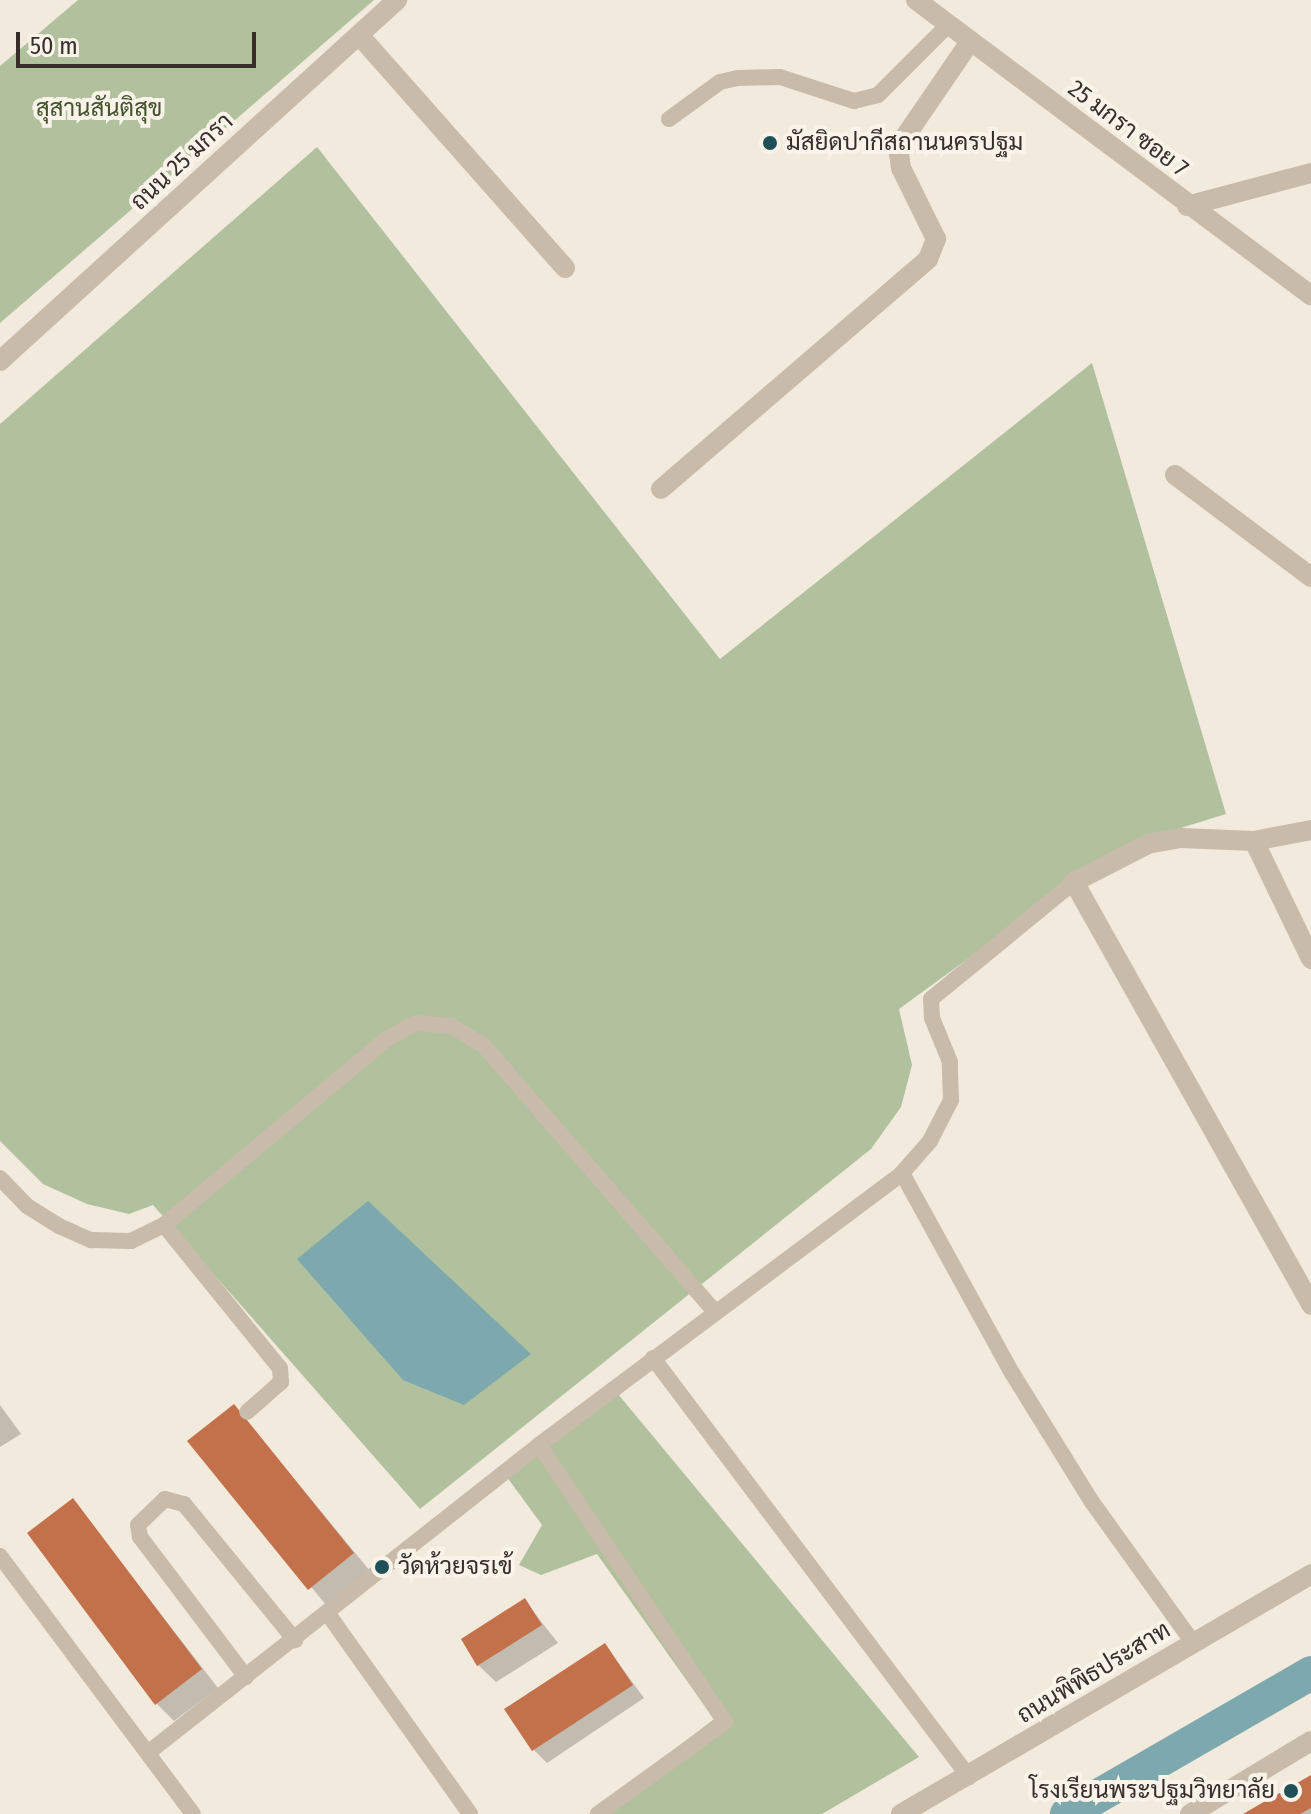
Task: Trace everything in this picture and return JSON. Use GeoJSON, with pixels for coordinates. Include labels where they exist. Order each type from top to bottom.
{"type":"FeatureCollection","features":[{"type":"Feature","properties":{"kind":"street","name":"ถนน 25 มกรา"},"geometry":{"type":"LineString","coordinates":[[0,361],[397,0]]}},
{"type":"Feature","properties":{"kind":"street","name":"25 มกรา ซอย 7"},"geometry":{"type":"LineString","coordinates":[[916,0],[1187,206],[1311,295]]}},
{"type":"Feature","properties":{"kind":"street"},"geometry":{"type":"LineString","coordinates":[[359,35],[565,268]]}},
{"type":"Feature","properties":{"kind":"street"},"geometry":{"type":"LineString","coordinates":[[661,489],[928,259],[936,239],[901,168],[898,147],[970,42]]}},
{"type":"Feature","properties":{"kind":"street"},"geometry":{"type":"LineString","coordinates":[[1187,206],[1311,173]]}},
{"type":"Feature","properties":{"kind":"street"},"geometry":{"type":"LineString","coordinates":[[1175,475],[1311,577]]}},
{"type":"Feature","properties":{"kind":"street"},"geometry":{"type":"LineString","coordinates":[[1311,830],[1254,841],[1181,838],[1148,844],[1074,882],[1311,1305]]}},
{"type":"Feature","properties":{"kind":"street"},"geometry":{"type":"LineString","coordinates":[[1254,841],[1311,959]]}},
{"type":"Feature","properties":{"kind":"street","name":"ถนนพิพิธประสาท"},"geometry":{"type":"LineString","coordinates":[[901,1814],[969,1777],[1311,1574]]}},
{"type":"Feature","properties":{"kind":"street"},"geometry":{"type":"LineString","coordinates":[[1190,1814],[1311,1741]]}},
{"type":"Feature","properties":{"kind":"lane"},"geometry":{"type":"LineString","coordinates":[[669,119],[720,82],[738,78],[780,77],[854,101],[878,95],[948,25]]}},
{"type":"Feature","properties":{"kind":"lane"},"geometry":{"type":"LineString","coordinates":[[149,1752],[539,1445],[902,1173],[930,1141],[951,1100],[950,1062],[932,1018],[931,999],[1074,882]]}},
{"type":"Feature","properties":{"kind":"lane"},"geometry":{"type":"LineString","coordinates":[[0,1178],[27,1206],[91,1240],[131,1241],[164,1225],[385,1040],[416,1023],[452,1026],[484,1046],[714,1311]]}},
{"type":"Feature","properties":{"kind":"lane"},"geometry":{"type":"LineString","coordinates":[[902,1173],[1068,1463],[1194,1644]]}},
{"type":"Feature","properties":{"kind":"lane"},"geometry":{"type":"LineString","coordinates":[[164,1225],[280,1368],[281,1382],[247,1412]]}},
{"type":"Feature","properties":{"kind":"lane"},"geometry":{"type":"LineString","coordinates":[[653,1358],[969,1777]]}},
{"type":"Feature","properties":{"kind":"lane"},"geometry":{"type":"LineString","coordinates":[[539,1445],[725,1722],[598,1814]]}},
{"type":"Feature","properties":{"kind":"lane"},"geometry":{"type":"LineString","coordinates":[[246,1677],[140,1537],[138,1525],[165,1499],[184,1504],[295,1640]]}},
{"type":"Feature","properties":{"kind":"lane"},"geometry":{"type":"LineString","coordinates":[[0,1556],[193,1814]]}},
{"type":"Feature","properties":{"kind":"lane"},"geometry":{"type":"LineString","coordinates":[[328,1614],[470,1814]]}},
{"type":"Feature","properties":{"kind":"green space","name":"สุสานสันติสุข"},"geometry":{"type":"Polygon","coordinates":[[[78,0],[374,0],[0,323],[0,66],[78,0]]]}},
{"type":"Feature","properties":{"kind":"green space"},"geometry":{"type":"Polygon","coordinates":[[[317,147],[720,659],[1092,363],[1226,814],[1158,835],[1095,866],[899,1009],[912,1065],[901,1107],[871,1149],[420,1509],[153,1205],[129,1214],[87,1204],[43,1184],[0,1141],[0,424],[317,147]]]}},
{"type":"Feature","properties":{"kind":"green space"},"geometry":{"type":"Polygon","coordinates":[[[613,1388],[919,1757],[822,1814],[592,1814],[714,1719],[597,1554],[541,1575],[519,1565],[542,1525],[504,1473],[613,1388]]]}},
{"type":"Feature","properties":{"kind":"water"},"geometry":{"type":"Polygon","coordinates":[[[368,1201],[531,1354],[464,1405],[403,1380],[297,1259],[368,1201]]]}},
{"type":"Feature","properties":{"kind":"building"},"geometry":{"type":"Polygon","coordinates":[[[234,1404],[354,1553],[308,1590],[187,1441],[234,1404]]]}},
{"type":"Feature","properties":{"kind":"building"},"geometry":{"type":"Polygon","coordinates":[[[73,1498],[202,1669],[155,1705],[27,1533],[73,1498]]]}},
{"type":"Feature","properties":{"kind":"building"},"geometry":{"type":"Polygon","coordinates":[[[525,1598],[542,1625],[477,1666],[461,1639],[525,1598]]]}},
{"type":"Feature","properties":{"kind":"building"},"geometry":{"type":"Polygon","coordinates":[[[605,1643],[633,1685],[532,1751],[504,1709],[605,1643]]]}},
{"type":"Feature","properties":{"kind":"building","name":"โรงเรียนพระปฐมวิทยาลัย"},"geometry":{"type":"Polygon","coordinates":[[[1311,1775],[1311,1808],[1300,1814],[1243,1814],[1311,1775]]]}},
{"type":"Feature","properties":{"kind":"waterway"},"geometry":{"type":"LineString","coordinates":[[1067,1814],[1311,1673]]}},
{"type":"Feature","properties":{"kind":"place","name":"มัสยิดปากีสถานนครปฐม"},"geometry":{"type":"Point","coordinates":[770,143]}},
{"type":"Feature","properties":{"kind":"place","name":"วัดห้วยจรเข้"},"geometry":{"type":"Point","coordinates":[382,1567]}},
{"type":"Feature","properties":{"kind":"place","name":"โรงเรียนพระปฐมวิทยาลัย"},"geometry":{"type":"Point","coordinates":[1291,1791]}}]}
